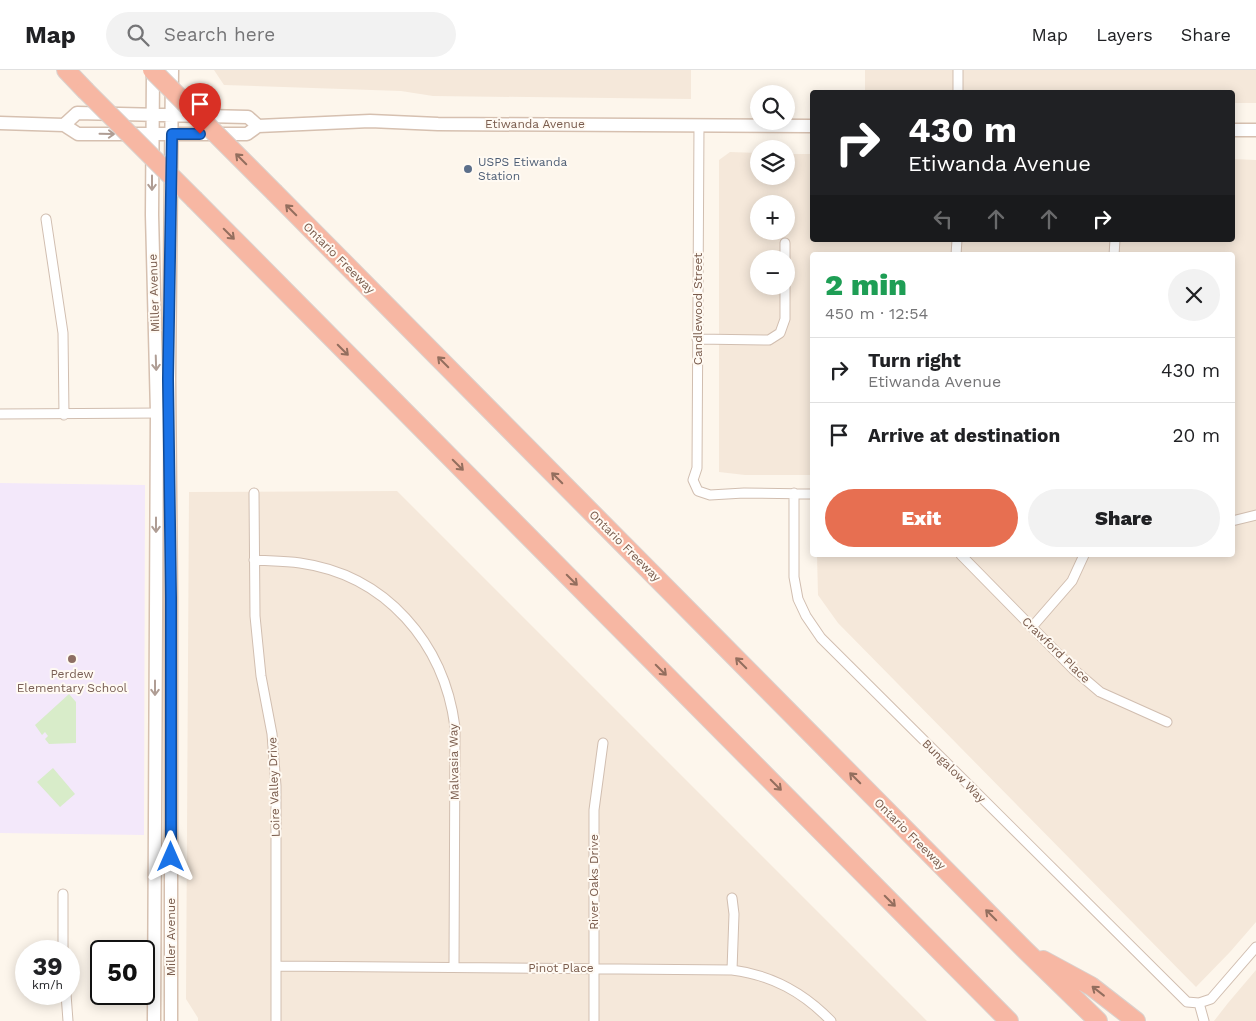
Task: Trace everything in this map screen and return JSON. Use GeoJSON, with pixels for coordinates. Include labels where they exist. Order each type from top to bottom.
{"type":"FeatureCollection","features":[{"type":"Feature","properties":{"kind":"highway"},"geometry":{"type":"LineString","coordinates":[[66,70],[1009,1021]]}},
{"type":"Feature","properties":{"kind":"highway","name":"Ontario Freeway"},"geometry":{"type":"LineString","coordinates":[[153,70],[1025,950],[1098,1021]]}},
{"type":"Feature","properties":{"kind":"highway"},"geometry":{"type":"LineString","coordinates":[[1025,950],[1090,986],[1136,1021]]}},
{"type":"Feature","properties":{"kind":"main road","name":"Miller Avenue"},"geometry":{"type":"LineString","coordinates":[[153,70],[152,215],[171,598],[171,1021]]}},
{"type":"Feature","properties":{"kind":"main road","name":"Miller Avenue"},"geometry":{"type":"LineString","coordinates":[[154,1021],[163,413],[172,134],[172,70]]}},
{"type":"Feature","properties":{"kind":"main road","name":"Etiwanda Avenue"},"geometry":{"type":"LineString","coordinates":[[64,125],[77,113],[248,117],[258,126]]}},
{"type":"Feature","properties":{"kind":"main road","name":"Etiwanda Avenue"},"geometry":{"type":"LineString","coordinates":[[0,123],[64,125],[78,134],[247,134],[258,126],[370,121],[438,124],[810,126]]}},
{"type":"Feature","properties":{"kind":"main road"},"geometry":{"type":"LineString","coordinates":[[1235,130],[1256,130]]}},
{"type":"Feature","properties":{"kind":"street"},"geometry":{"type":"LineString","coordinates":[[958,70],[958,90]]}},
{"type":"Feature","properties":{"kind":"street","name":"Candlewood Street"},"geometry":{"type":"LineString","coordinates":[[699,125],[697,468],[693,480],[698,491],[710,495],[794,493]]}},
{"type":"Feature","properties":{"kind":"street"},"geometry":{"type":"LineString","coordinates":[[46,218],[64,333],[64,414]]}},
{"type":"Feature","properties":{"kind":"street"},"geometry":{"type":"LineString","coordinates":[[785,243],[785,250]]}},
{"type":"Feature","properties":{"kind":"street"},"geometry":{"type":"LineString","coordinates":[[697,339],[769,340],[780,333],[785,319],[785,295]]}},
{"type":"Feature","properties":{"kind":"street"},"geometry":{"type":"LineString","coordinates":[[0,414],[163,413]]}},
{"type":"Feature","properties":{"kind":"street","name":"Loire Valley Drive"},"geometry":{"type":"LineString","coordinates":[[254,493],[255,616],[261,676],[272,734],[276,786],[276,1021]]}},
{"type":"Feature","properties":{"kind":"street"},"geometry":{"type":"LineString","coordinates":[[794,493],[810,494]]}},
{"type":"Feature","properties":{"kind":"street","name":"Bungalow Way"},"geometry":{"type":"LineString","coordinates":[[794,493],[794,578],[798,599],[806,616],[821,638],[1187,1002],[1199,1003]]}},
{"type":"Feature","properties":{"kind":"street"},"geometry":{"type":"LineString","coordinates":[[1235,520],[1256,515]]}},
{"type":"Feature","properties":{"kind":"street","name":"Crawford Place"},"geometry":{"type":"LineString","coordinates":[[963,557],[1073,669],[1100,692],[1167,722]]}},
{"type":"Feature","properties":{"kind":"street"},"geometry":{"type":"LineString","coordinates":[[1032,627],[1072,581],[1083,557]]}},
{"type":"Feature","properties":{"kind":"street","name":"Malvasia Way"},"geometry":{"type":"LineString","coordinates":[[254,560],[285,561],[314,566],[342,574],[363,584],[382,596],[407,618],[435,658],[448,692],[455,727],[454,967]]}},
{"type":"Feature","properties":{"kind":"street","name":"River Oaks Drive"},"geometry":{"type":"LineString","coordinates":[[594,1021],[594,810],[604,743]]}},
{"type":"Feature","properties":{"kind":"street"},"geometry":{"type":"LineString","coordinates":[[63,894],[63,940]]}},
{"type":"Feature","properties":{"kind":"street"},"geometry":{"type":"LineString","coordinates":[[732,898],[734,929],[732,970]]}},
{"type":"Feature","properties":{"kind":"street"},"geometry":{"type":"LineString","coordinates":[[1204,1021],[1199,1003],[1211,999],[1256,947]]}},
{"type":"Feature","properties":{"kind":"street","name":"Pinot Place"},"geometry":{"type":"LineString","coordinates":[[276,966],[732,970],[764,976],[795,990],[832,1021]]}},
{"type":"Feature","properties":{"kind":"street"},"geometry":{"type":"LineString","coordinates":[[67,1005],[68,1021]]}},
{"type":"Feature","properties":{"kind":"shaded area"},"geometry":{"type":"Polygon","coordinates":[[[214,70],[691,70],[691,99],[433,96],[401,91],[224,85],[214,70]]]}},
{"type":"Feature","properties":{"kind":"shaded area"},"geometry":{"type":"Polygon","coordinates":[[[865,70],[1256,70],[1256,103],[1235,103],[1235,90],[865,90],[865,70]]]}},
{"type":"Feature","properties":{"kind":"shaded area"},"geometry":{"type":"Polygon","coordinates":[[[730,152],[750,153],[750,185],[795,185],[795,154],[810,154],[810,242],[1235,242],[1235,159],[1256,160],[1256,922],[1196,987],[838,623],[818,595],[817,557],[1235,557],[1235,252],[810,252],[810,475],[745,475],[719,472],[719,160],[730,152]]]}},
{"type":"Feature","properties":{"kind":"shaded area","name":"Perdew Elementary School"},"geometry":{"type":"Polygon","coordinates":[[[0,483],[145,485],[144,835],[0,833],[0,483]]]}},
{"type":"Feature","properties":{"kind":"shaded area"},"geometry":{"type":"Polygon","coordinates":[[[397,491],[927,1021],[198,1021],[186,999],[189,492],[397,491]]]}},
{"type":"Feature","properties":{"kind":"shaded area"},"geometry":{"type":"Polygon","coordinates":[[[1256,970],[1256,1021],[1214,1021],[1228,1003],[1256,970]]]}},
{"type":"Feature","properties":{"kind":"green space"},"geometry":{"type":"Polygon","coordinates":[[[69,694],[76,702],[76,743],[49,744],[45,739],[48,736],[45,732],[42,735],[35,725],[69,694]]]}},
{"type":"Feature","properties":{"kind":"green space"},"geometry":{"type":"Polygon","coordinates":[[[53,768],[75,794],[60,807],[37,782],[53,768]]]}},
{"type":"Feature","properties":{"kind":"place","name":"USPS Etiwanda Station"},"geometry":{"type":"Point","coordinates":[468,169]}},
{"type":"Feature","properties":{"kind":"place","name":"Perdew Elementary School"},"geometry":{"type":"Point","coordinates":[72,659]}},
{"type":"Feature","properties":{"kind":"route"},"geometry":{"type":"LineString","coordinates":[[171,857],[171,598],[168,379],[172,134],[200,134]]}}]}
